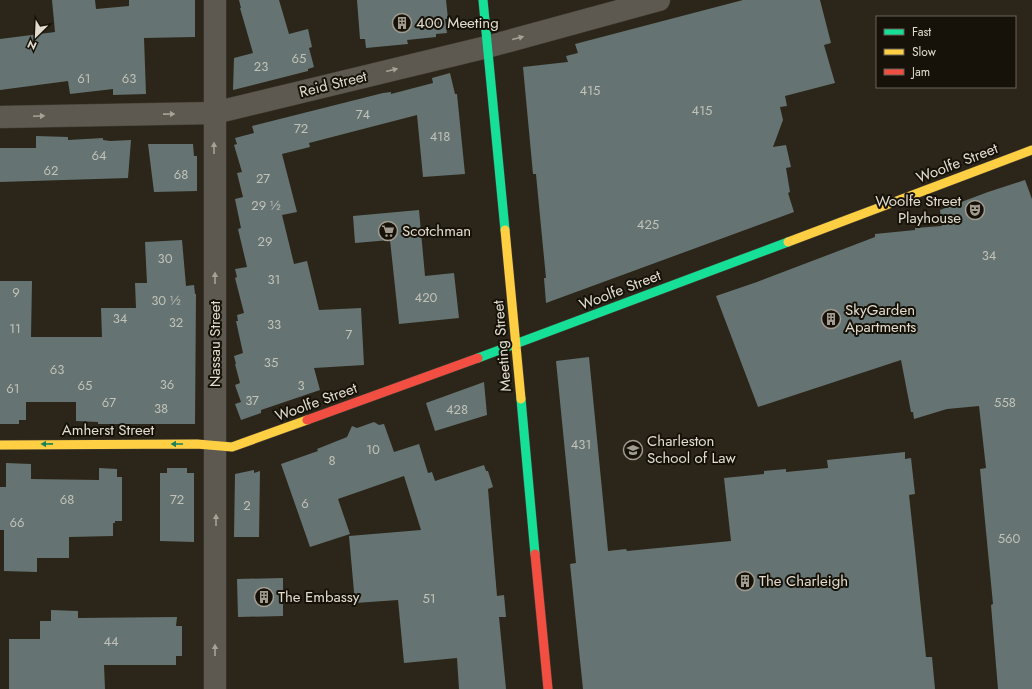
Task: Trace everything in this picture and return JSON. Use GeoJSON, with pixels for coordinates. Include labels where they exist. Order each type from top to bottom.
{"type":"FeatureCollection","features":[{"type":"Feature","properties":{"kind":"street","name":"Nassau Street"},"geometry":{"type":"LineString","coordinates":[[215,0],[215,689]]}},
{"type":"Feature","properties":{"kind":"street","name":"Meeting Street"},"geometry":{"type":"LineString","coordinates":[[483,0],[548,689]]}},
{"type":"Feature","properties":{"kind":"street","name":"Reid Street"},"geometry":{"type":"LineString","coordinates":[[0,117],[214,113],[487,46],[659,0]]}},
{"type":"Feature","properties":{"kind":"street","name":"Woolfe Street"},"geometry":{"type":"LineString","coordinates":[[216,446],[232,447],[516,344],[1032,150]]}},
{"type":"Feature","properties":{"kind":"street","name":"Amherst Street"},"geometry":{"type":"LineString","coordinates":[[0,445],[197,444],[216,446]]}},
{"type":"Feature","properties":{"kind":"building"},"geometry":{"type":"Polygon","coordinates":[[[52,0],[95,0],[96,9],[129,6],[129,0],[195,0],[195,37],[144,38],[146,94],[113,95],[113,89],[70,94],[68,81],[0,90],[0,39],[55,32],[52,0]]]}},
{"type":"Feature","properties":{"kind":"building"},"geometry":{"type":"Polygon","coordinates":[[[239,0],[279,0],[289,34],[308,29],[312,47],[309,48],[314,67],[308,69],[308,71],[233,90],[234,58],[253,53],[239,0]]]}},
{"type":"Feature","properties":{"kind":"building","name":"400 Meeting"},"geometry":{"type":"Polygon","coordinates":[[[357,0],[446,0],[448,19],[445,19],[447,33],[436,34],[436,37],[407,40],[408,44],[366,48],[365,39],[360,39],[357,0]]]}},
{"type":"Feature","properties":{"kind":"building"},"geometry":{"type":"Polygon","coordinates":[[[743,0],[820,0],[831,43],[824,45],[835,83],[785,96],[787,106],[780,107],[783,120],[773,147],[786,145],[791,167],[786,168],[790,192],[788,193],[794,212],[546,303],[544,278],[546,278],[536,174],[533,174],[523,67],[568,62],[566,56],[578,53],[575,44],[743,0]]]}},
{"type":"Feature","properties":{"kind":"building"},"geometry":{"type":"Polygon","coordinates":[[[450,73],[455,94],[457,94],[465,174],[423,177],[417,115],[309,143],[310,147],[282,154],[297,212],[282,215],[294,264],[307,261],[319,310],[361,308],[364,365],[314,368],[320,390],[261,410],[261,413],[241,420],[235,404],[241,402],[235,385],[240,383],[234,356],[243,353],[236,321],[238,321],[237,315],[244,313],[235,278],[237,277],[235,269],[247,267],[238,229],[241,228],[235,199],[243,197],[237,173],[242,172],[234,145],[237,144],[235,138],[254,133],[252,126],[383,93],[391,92],[391,94],[433,83],[432,78],[450,73]]]}},
{"type":"Feature","properties":{"kind":"building"},"geometry":{"type":"Polygon","coordinates":[[[36,136],[68,137],[68,140],[103,138],[103,140],[110,141],[131,140],[128,178],[0,182],[0,148],[36,148],[36,136]]]}},
{"type":"Feature","properties":{"kind":"building"},"geometry":{"type":"Polygon","coordinates":[[[148,144],[193,144],[194,156],[197,156],[197,191],[154,192],[148,144]]]}},
{"type":"Feature","properties":{"kind":"building"},"geometry":{"type":"Polygon","coordinates":[[[1025,180],[1032,199],[1032,689],[998,689],[991,605],[993,604],[980,469],[986,468],[979,406],[947,409],[914,419],[913,412],[911,412],[901,360],[758,407],[716,296],[875,237],[875,234],[915,230],[915,228],[942,226],[940,210],[1025,180]]]}},
{"type":"Feature","properties":{"kind":"building"},"geometry":{"type":"Polygon","coordinates":[[[419,210],[425,276],[454,273],[459,318],[399,324],[390,240],[355,243],[353,216],[419,210]]]}},
{"type":"Feature","properties":{"kind":"building"},"geometry":{"type":"Polygon","coordinates":[[[182,240],[186,286],[194,285],[196,294],[195,424],[98,424],[98,422],[76,421],[76,402],[26,402],[26,420],[19,420],[19,424],[0,424],[0,281],[32,281],[31,337],[102,337],[101,308],[136,308],[135,283],[147,283],[145,242],[182,240]]]}},
{"type":"Feature","properties":{"kind":"building","name":"The Charleigh"},"geometry":{"type":"Polygon","coordinates":[[[589,357],[608,551],[626,549],[627,551],[731,541],[724,478],[764,474],[764,471],[786,469],[786,472],[828,468],[827,460],[905,452],[905,459],[911,458],[915,494],[909,495],[926,657],[932,657],[935,689],[583,689],[570,564],[576,563],[556,361],[589,357]]]}},
{"type":"Feature","properties":{"kind":"building"},"geometry":{"type":"Polygon","coordinates":[[[484,382],[487,415],[435,431],[426,403],[484,382]]]}},
{"type":"Feature","properties":{"kind":"building"},"geometry":{"type":"Polygon","coordinates":[[[374,422],[379,425],[384,424],[394,452],[419,444],[428,473],[432,472],[435,481],[484,465],[486,471],[488,471],[493,487],[488,489],[497,596],[504,595],[506,617],[499,617],[506,689],[459,689],[457,658],[404,663],[398,600],[355,603],[349,536],[421,530],[404,476],[338,499],[350,534],[310,547],[281,464],[318,451],[317,449],[347,437],[352,426],[357,428],[374,422]]]}},
{"type":"Feature","properties":{"kind":"building"},"geometry":{"type":"Polygon","coordinates":[[[6,463],[31,464],[31,479],[99,480],[99,468],[117,469],[117,477],[122,477],[122,521],[115,521],[115,523],[113,523],[113,536],[69,537],[69,558],[37,558],[37,572],[4,571],[4,530],[0,530],[0,487],[6,487],[6,463]]]}},
{"type":"Feature","properties":{"kind":"building"},"geometry":{"type":"Polygon","coordinates":[[[167,468],[187,468],[187,473],[194,473],[194,542],[160,541],[160,473],[167,473],[167,468]]]}},
{"type":"Feature","properties":{"kind":"building"},"geometry":{"type":"Polygon","coordinates":[[[254,470],[254,473],[260,471],[259,537],[234,537],[235,474],[254,470]]]}},
{"type":"Feature","properties":{"kind":"building","name":"The Embassy"},"geometry":{"type":"Polygon","coordinates":[[[283,578],[283,616],[238,617],[237,579],[283,578]]]}},
{"type":"Feature","properties":{"kind":"building"},"geometry":{"type":"Polygon","coordinates":[[[51,610],[78,611],[78,618],[177,617],[176,626],[182,626],[182,656],[176,656],[176,665],[104,665],[105,689],[9,689],[9,639],[40,639],[40,621],[51,621],[51,610]]]}},
{"type":"Feature","properties":{"kind":"traffic: fast"},"geometry":{"type":"LineString","coordinates":[[483,0],[505,230]]}},
{"type":"Feature","properties":{"kind":"traffic: fast"},"geometry":{"type":"LineString","coordinates":[[478,358],[788,242]]}},
{"type":"Feature","properties":{"kind":"traffic: fast"},"geometry":{"type":"LineString","coordinates":[[521,399],[535,554]]}},
{"type":"Feature","properties":{"kind":"traffic: slow"},"geometry":{"type":"LineString","coordinates":[[788,242],[1032,150]]}},
{"type":"Feature","properties":{"kind":"traffic: slow"},"geometry":{"type":"LineString","coordinates":[[505,230],[521,399]]}},
{"type":"Feature","properties":{"kind":"traffic: slow"},"geometry":{"type":"LineString","coordinates":[[0,445],[197,444],[232,447],[307,420]]}},
{"type":"Feature","properties":{"kind":"traffic: jam"},"geometry":{"type":"LineString","coordinates":[[307,420],[478,358]]}},
{"type":"Feature","properties":{"kind":"traffic: jam"},"geometry":{"type":"LineString","coordinates":[[535,554],[548,689]]}},
{"type":"Feature","properties":{"kind":"place","name":"400 Meeting"},"geometry":{"type":"Point","coordinates":[402,23]}},
{"type":"Feature","properties":{"kind":"place","name":"Woolfe Street Playhouse"},"geometry":{"type":"Point","coordinates":[975,210]}},
{"type":"Feature","properties":{"kind":"place","name":"Scotchman"},"geometry":{"type":"Point","coordinates":[388,231]}},
{"type":"Feature","properties":{"kind":"place","name":"SkyGarden Apartments"},"geometry":{"type":"Point","coordinates":[831,319]}},
{"type":"Feature","properties":{"kind":"place","name":"Charleston School of Law"},"geometry":{"type":"Point","coordinates":[633,450]}},
{"type":"Feature","properties":{"kind":"place","name":"The Charleigh"},"geometry":{"type":"Point","coordinates":[745,581]}},
{"type":"Feature","properties":{"kind":"place","name":"The Embassy"},"geometry":{"type":"Point","coordinates":[264,597]}}]}
